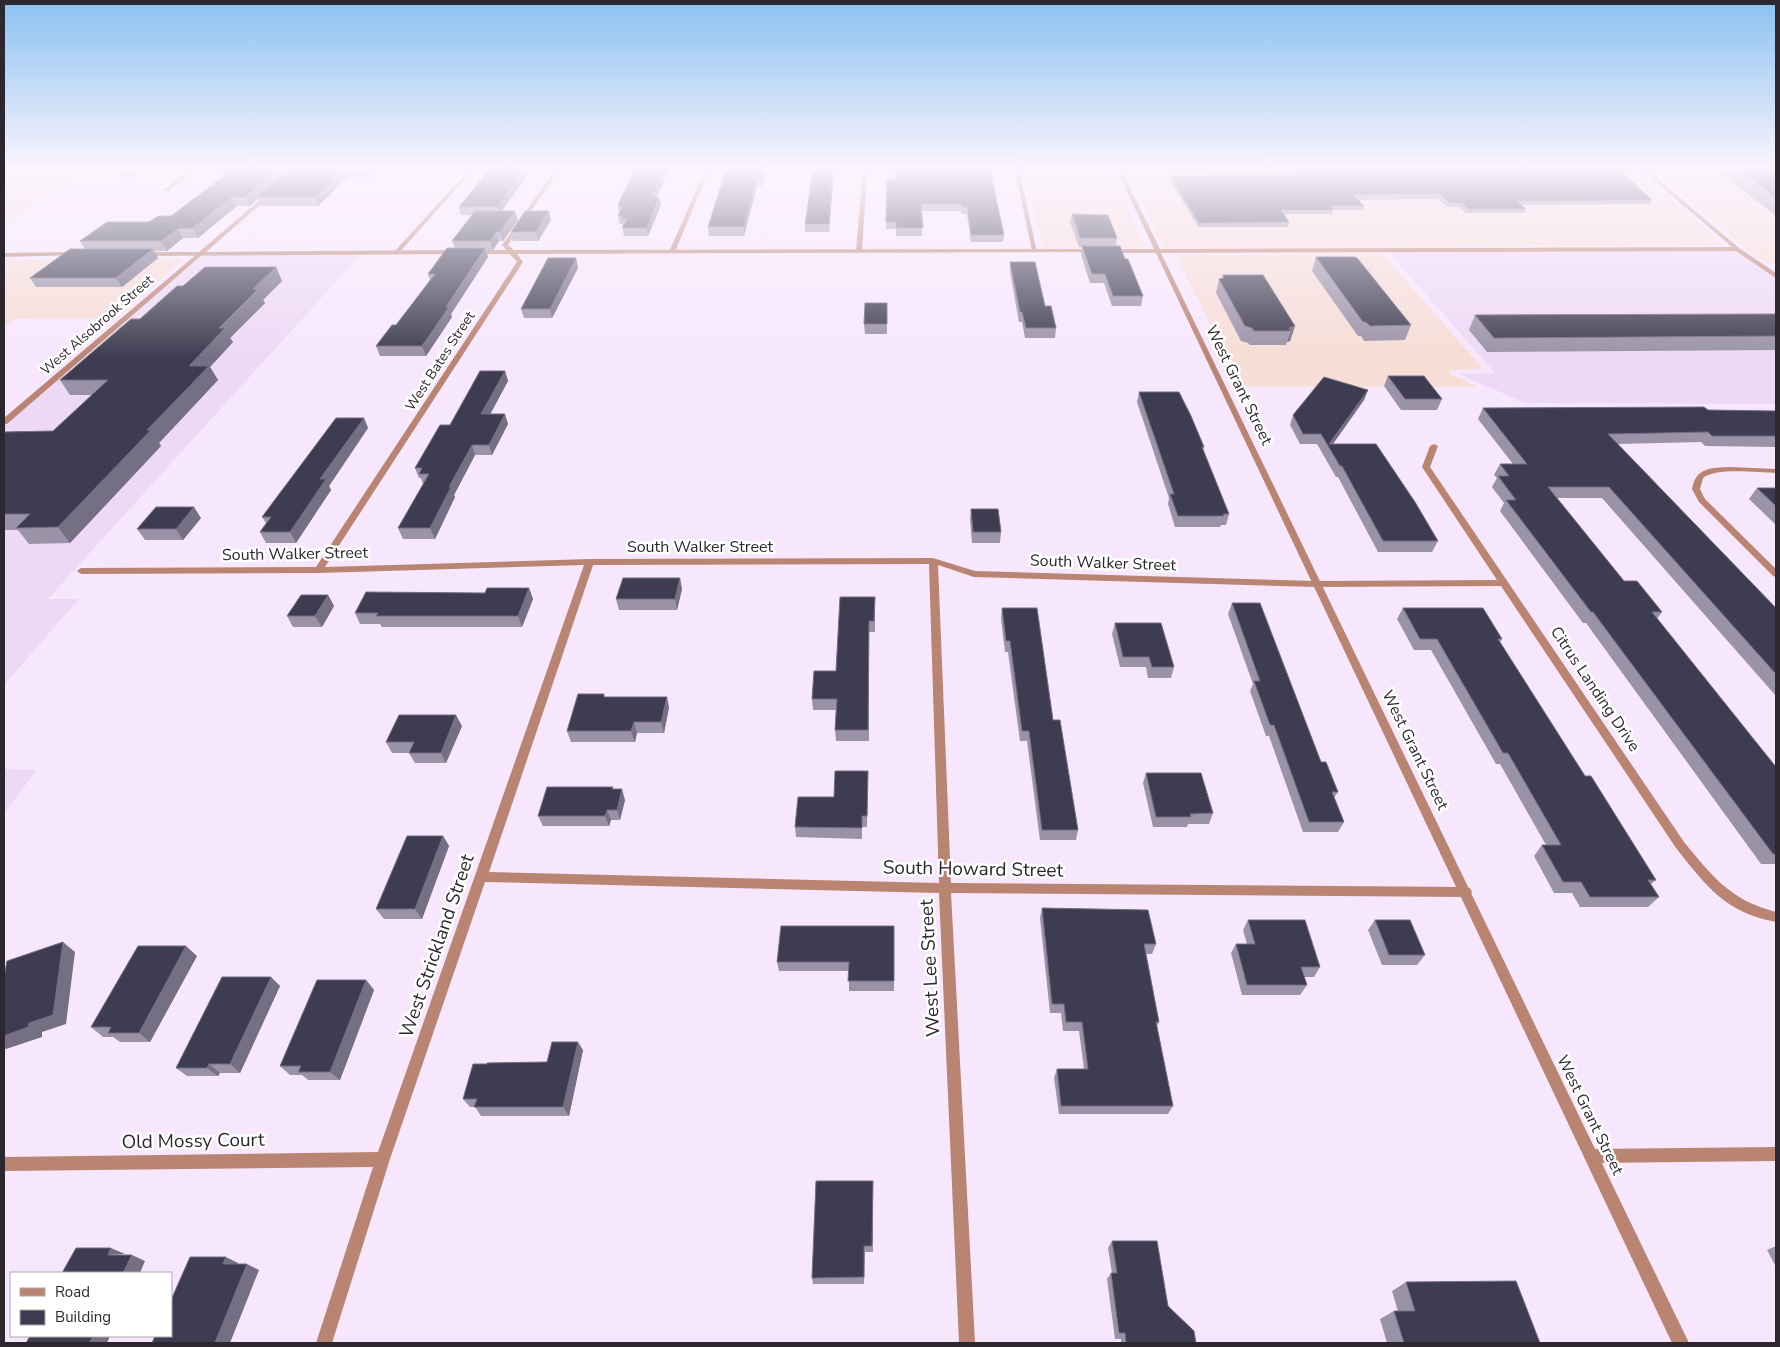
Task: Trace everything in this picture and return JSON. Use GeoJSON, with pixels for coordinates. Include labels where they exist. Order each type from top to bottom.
{"type":"FeatureCollection","features":[{"type":"Feature","properties":{"kind":"street","name":"West Alsobrook Street"},"geometry":{"type":"LineString","coordinates":[[4,422],[224,233]]}},
{"type":"Feature","properties":{"kind":"street"},"geometry":{"type":"LineString","coordinates":[[396,253],[414,233]]}},
{"type":"Feature","properties":{"kind":"street","name":"West Bates Street"},"geometry":{"type":"LineString","coordinates":[[319,570],[520,262],[505,245],[513,233]]}},
{"type":"Feature","properties":{"kind":"street"},"geometry":{"type":"LineString","coordinates":[[672,252],[680,233]]}},
{"type":"Feature","properties":{"kind":"street"},"geometry":{"type":"LineString","coordinates":[[859,251],[860,233]]}},
{"type":"Feature","properties":{"kind":"street"},"geometry":{"type":"LineString","coordinates":[[1031,233],[1035,251]]}},
{"type":"Feature","properties":{"kind":"street","name":"West Grant Street"},"geometry":{"type":"LineString","coordinates":[[1148,233],[1681,1343]]}},
{"type":"Feature","properties":{"kind":"street"},"geometry":{"type":"LineString","coordinates":[[1718,233],[1737,249],[1776,276]]}},
{"type":"Feature","properties":{"kind":"street"},"geometry":{"type":"LineString","coordinates":[[136,254],[1737,249]]}},
{"type":"Feature","properties":{"kind":"street"},"geometry":{"type":"LineString","coordinates":[[4,255],[82,254]]}},
{"type":"Feature","properties":{"kind":"street","name":"Citrus Landing Drive"},"geometry":{"type":"LineString","coordinates":[[1434,446],[1426,467],[1680,845],[1698,867],[1734,902],[1776,918]]}},
{"type":"Feature","properties":{"kind":"street"},"geometry":{"type":"LineString","coordinates":[[1776,471],[1723,470],[1705,473],[1698,479],[1696,489],[1702,500],[1776,574]]}},
{"type":"Feature","properties":{"kind":"street","name":"South Walker Street"},"geometry":{"type":"LineString","coordinates":[[81,571],[319,570],[590,562],[933,561],[974,574],[1317,584],[1504,583]]}},
{"type":"Feature","properties":{"kind":"street","name":"West Lee Street"},"geometry":{"type":"LineString","coordinates":[[933,561],[944,888],[967,1343]]}},
{"type":"Feature","properties":{"kind":"street","name":"West Strickland Street"},"geometry":{"type":"LineString","coordinates":[[324,1343],[383,1159],[590,562]]}},
{"type":"Feature","properties":{"kind":"street","name":"South Howard Street"},"geometry":{"type":"LineString","coordinates":[[480,877],[944,888],[1466,892]]}},
{"type":"Feature","properties":{"kind":"street"},"geometry":{"type":"LineString","coordinates":[[1592,1156],[1776,1154]]}},
{"type":"Feature","properties":{"kind":"street","name":"Old Mossy Court"},"geometry":{"type":"LineString","coordinates":[[4,1164],[383,1159]]}},
{"type":"Feature","properties":{"kind":"shaded area"},"geometry":{"type":"Polygon","coordinates":[[[1040,233],[1139,233],[1146,248],[1043,248],[1040,233]]]}},
{"type":"Feature","properties":{"kind":"shaded area"},"geometry":{"type":"Polygon","coordinates":[[[1157,233],[1710,233],[1724,245],[1164,248],[1157,233]]]}},
{"type":"Feature","properties":{"kind":"shaded area"},"geometry":{"type":"Polygon","coordinates":[[[1727,233],[1776,233],[1776,263],[1766,263],[1727,233]]]}},
{"type":"Feature","properties":{"kind":"shaded area"},"geometry":{"type":"Polygon","coordinates":[[[1737,249],[1776,276],[1776,404],[1525,403],[1459,374],[1495,373],[1388,251],[1737,249]]]}},
{"type":"Feature","properties":{"kind":"shaded area"},"geometry":{"type":"Polygon","coordinates":[[[200,254],[361,254],[48,599],[79,599],[4,685],[4,421],[200,254]]]}},
{"type":"Feature","properties":{"kind":"shaded area"},"geometry":{"type":"Polygon","coordinates":[[[1383,254],[1483,369],[1453,370],[1449,371],[1450,374],[1478,387],[1240,386],[1176,255],[1383,254]]]}},
{"type":"Feature","properties":{"kind":"shaded area"},"geometry":{"type":"Polygon","coordinates":[[[184,259],[115,318],[15,319],[4,327],[4,260],[184,259]]]}},
{"type":"Feature","properties":{"kind":"shaded area"},"geometry":{"type":"Polygon","coordinates":[[[4,769],[37,770],[4,813],[4,769]]]}},
{"type":"Feature","properties":{"kind":"building"},"geometry":{"type":"Polygon","coordinates":[[[92,233],[173,233],[161,241],[80,241],[92,233]]]}},
{"type":"Feature","properties":{"kind":"building"},"geometry":{"type":"Polygon","coordinates":[[[458,233],[495,233],[490,241],[452,241],[458,233]]]}},
{"type":"Feature","properties":{"kind":"building"},"geometry":{"type":"Polygon","coordinates":[[[971,233],[1004,233],[1004,235],[971,235],[971,233]]]}},
{"type":"Feature","properties":{"kind":"building"},"geometry":{"type":"Polygon","coordinates":[[[1078,233],[1115,233],[1117,238],[1080,238],[1078,233]]]}},
{"type":"Feature","properties":{"kind":"building"},"geometry":{"type":"Polygon","coordinates":[[[1082,246],[1120,246],[1125,259],[1128,259],[1143,296],[1113,296],[1105,274],[1092,274],[1082,246]]]}},
{"type":"Feature","properties":{"kind":"building"},"geometry":{"type":"Polygon","coordinates":[[[447,248],[485,248],[446,307],[449,307],[422,346],[376,346],[392,325],[396,325],[435,274],[428,274],[447,248]]]}},
{"type":"Feature","properties":{"kind":"building"},"geometry":{"type":"Polygon","coordinates":[[[70,249],[153,249],[116,278],[30,278],[70,249]]]}},
{"type":"Feature","properties":{"kind":"building"},"geometry":{"type":"Polygon","coordinates":[[[1316,257],[1355,257],[1358,259],[1411,325],[1370,326],[1363,322],[1316,257]]]}},
{"type":"Feature","properties":{"kind":"building"},"geometry":{"type":"Polygon","coordinates":[[[548,258],[576,258],[550,309],[521,309],[548,258]]]}},
{"type":"Feature","properties":{"kind":"building"},"geometry":{"type":"Polygon","coordinates":[[[1010,262],[1035,262],[1045,306],[1051,306],[1056,328],[1026,328],[1022,312],[1020,312],[1010,262]]]}},
{"type":"Feature","properties":{"kind":"building"},"geometry":{"type":"Polygon","coordinates":[[[205,267],[276,267],[253,289],[258,289],[219,328],[225,328],[189,366],[209,366],[58,527],[16,528],[30,514],[4,514],[4,432],[53,431],[108,380],[60,380],[131,319],[140,319],[177,286],[183,286],[205,267]]]}},
{"type":"Feature","properties":{"kind":"building"},"geometry":{"type":"Polygon","coordinates":[[[1223,275],[1263,275],[1295,326],[1289,328],[1291,331],[1254,331],[1252,328],[1245,326],[1219,279],[1224,278],[1223,275]]]}},
{"type":"Feature","properties":{"kind":"building"},"geometry":{"type":"Polygon","coordinates":[[[865,303],[887,303],[887,324],[864,324],[865,303]]]}},
{"type":"Feature","properties":{"kind":"building"},"geometry":{"type":"Polygon","coordinates":[[[1776,314],[1776,336],[1494,338],[1475,315],[1776,314]]]}},
{"type":"Feature","properties":{"kind":"building"},"geometry":{"type":"Polygon","coordinates":[[[480,371],[505,371],[481,414],[505,414],[489,445],[472,445],[449,487],[451,487],[430,528],[398,528],[429,474],[419,474],[422,468],[415,468],[440,425],[450,425],[480,371]]]}},
{"type":"Feature","properties":{"kind":"building"},"geometry":{"type":"Polygon","coordinates":[[[1388,376],[1424,376],[1442,399],[1405,399],[1388,376]]]}},
{"type":"Feature","properties":{"kind":"building"},"geometry":{"type":"Polygon","coordinates":[[[1324,377],[1368,390],[1329,444],[1376,444],[1415,502],[1438,541],[1383,541],[1342,466],[1340,466],[1321,434],[1303,434],[1293,415],[1324,377]]]}},
{"type":"Feature","properties":{"kind":"building"},"geometry":{"type":"Polygon","coordinates":[[[1139,392],[1179,392],[1204,447],[1202,447],[1229,514],[1223,514],[1224,516],[1178,516],[1170,494],[1174,494],[1139,392]]]}},
{"type":"Feature","properties":{"kind":"building"},"geometry":{"type":"Polygon","coordinates":[[[1704,407],[1708,410],[1776,411],[1776,436],[1712,436],[1708,432],[1608,434],[1776,608],[1776,674],[1609,487],[1548,487],[1624,581],[1637,581],[1662,612],[1652,612],[1776,767],[1776,854],[1773,854],[1593,612],[1591,612],[1506,500],[1516,500],[1498,476],[1509,476],[1500,464],[1527,464],[1483,408],[1704,407]]]}},
{"type":"Feature","properties":{"kind":"building"},"geometry":{"type":"Polygon","coordinates":[[[336,418],[364,418],[320,479],[326,479],[290,532],[260,532],[271,517],[262,517],[336,418]]]}},
{"type":"Feature","properties":{"kind":"building"},"geometry":{"type":"Polygon","coordinates":[[[1757,488],[1776,488],[1776,506],[1757,488]]]}},
{"type":"Feature","properties":{"kind":"building"},"geometry":{"type":"Polygon","coordinates":[[[156,507],[194,507],[176,529],[137,529],[156,507]]]}},
{"type":"Feature","properties":{"kind":"building"},"geometry":{"type":"Polygon","coordinates":[[[971,509],[998,509],[1001,532],[973,532],[971,509]]]}},
{"type":"Feature","properties":{"kind":"building"},"geometry":{"type":"Polygon","coordinates":[[[623,578],[680,578],[675,599],[616,599],[623,578]]]}},
{"type":"Feature","properties":{"kind":"building"},"geometry":{"type":"Polygon","coordinates":[[[487,588],[529,588],[518,616],[376,616],[378,613],[355,613],[366,592],[485,593],[487,588]]]}},
{"type":"Feature","properties":{"kind":"building"},"geometry":{"type":"Polygon","coordinates":[[[301,595],[328,595],[315,616],[287,616],[301,595]]]}},
{"type":"Feature","properties":{"kind":"building"},"geometry":{"type":"Polygon","coordinates":[[[840,597],[875,597],[874,621],[869,621],[868,730],[835,730],[837,699],[812,699],[814,671],[836,671],[840,597]]]}},
{"type":"Feature","properties":{"kind":"building"},"geometry":{"type":"Polygon","coordinates":[[[1232,603],[1260,603],[1321,762],[1326,762],[1338,792],[1332,792],[1344,822],[1309,822],[1274,725],[1270,725],[1254,681],[1260,681],[1232,603]]]}},
{"type":"Feature","properties":{"kind":"building"},"geometry":{"type":"Polygon","coordinates":[[[1002,608],[1037,608],[1053,720],[1060,720],[1078,830],[1042,830],[1029,731],[1022,731],[1010,641],[1006,641],[1002,608]]]}},
{"type":"Feature","properties":{"kind":"building"},"geometry":{"type":"Polygon","coordinates":[[[1403,608],[1483,608],[1502,639],[1498,639],[1585,776],[1591,776],[1656,880],[1648,880],[1659,897],[1590,897],[1581,882],[1563,882],[1542,845],[1561,845],[1508,753],[1503,753],[1437,639],[1420,639],[1403,608]]]}},
{"type":"Feature","properties":{"kind":"building"},"geometry":{"type":"Polygon","coordinates":[[[1115,623],[1161,623],[1174,667],[1152,667],[1149,657],[1123,657],[1115,623]]]}},
{"type":"Feature","properties":{"kind":"building"},"geometry":{"type":"Polygon","coordinates":[[[578,694],[604,694],[604,697],[667,697],[661,722],[634,722],[631,731],[567,731],[578,694]]]}},
{"type":"Feature","properties":{"kind":"building"},"geometry":{"type":"Polygon","coordinates":[[[399,715],[456,715],[441,753],[409,753],[414,742],[386,742],[399,715]]]}},
{"type":"Feature","properties":{"kind":"building"},"geometry":{"type":"Polygon","coordinates":[[[835,771],[868,771],[867,816],[862,816],[862,828],[795,827],[798,797],[834,797],[835,771]]]}},
{"type":"Feature","properties":{"kind":"building"},"geometry":{"type":"Polygon","coordinates":[[[1146,773],[1201,773],[1213,813],[1190,814],[1191,817],[1156,817],[1146,773]]]}},
{"type":"Feature","properties":{"kind":"building"},"geometry":{"type":"Polygon","coordinates":[[[547,787],[613,787],[612,789],[622,789],[617,810],[607,810],[605,816],[538,816],[547,787]]]}},
{"type":"Feature","properties":{"kind":"building"},"geometry":{"type":"Polygon","coordinates":[[[407,836],[443,836],[415,909],[376,909],[407,836]]]}},
{"type":"Feature","properties":{"kind":"building"},"geometry":{"type":"Polygon","coordinates":[[[1042,908],[1148,910],[1156,944],[1144,944],[1159,1022],[1156,1022],[1173,1106],[1061,1106],[1057,1069],[1088,1069],[1082,1022],[1066,1022],[1064,1004],[1052,1004],[1042,908]]]}},
{"type":"Feature","properties":{"kind":"building"},"geometry":{"type":"Polygon","coordinates":[[[1248,920],[1305,920],[1320,967],[1301,967],[1307,985],[1247,985],[1236,944],[1255,944],[1248,920]]]}},
{"type":"Feature","properties":{"kind":"building"},"geometry":{"type":"Polygon","coordinates":[[[1375,920],[1410,920],[1425,955],[1389,955],[1375,920]]]}},
{"type":"Feature","properties":{"kind":"building"},"geometry":{"type":"Polygon","coordinates":[[[781,926],[894,926],[894,981],[848,981],[849,962],[777,962],[781,926]]]}},
{"type":"Feature","properties":{"kind":"building"},"geometry":{"type":"Polygon","coordinates":[[[63,942],[53,1015],[29,1023],[28,1027],[4,1036],[4,977],[7,961],[63,942]]]}},
{"type":"Feature","properties":{"kind":"building"},"geometry":{"type":"Polygon","coordinates":[[[138,946],[186,946],[139,1033],[108,1033],[111,1027],[91,1027],[138,946]]]}},
{"type":"Feature","properties":{"kind":"building"},"geometry":{"type":"Polygon","coordinates":[[[222,977],[271,977],[230,1064],[209,1064],[207,1068],[176,1068],[222,977]]]}},
{"type":"Feature","properties":{"kind":"building"},"geometry":{"type":"Polygon","coordinates":[[[317,980],[366,980],[330,1072],[298,1072],[301,1066],[280,1066],[317,980]]]}},
{"type":"Feature","properties":{"kind":"building"},"geometry":{"type":"Polygon","coordinates":[[[552,1042],[578,1042],[563,1107],[474,1107],[477,1099],[463,1099],[473,1064],[547,1062],[552,1042]]]}},
{"type":"Feature","properties":{"kind":"building"},"geometry":{"type":"Polygon","coordinates":[[[816,1181],[873,1181],[872,1246],[864,1246],[864,1277],[812,1278],[816,1181]]]}},
{"type":"Feature","properties":{"kind":"building"},"geometry":{"type":"Polygon","coordinates":[[[1112,1241],[1157,1241],[1168,1306],[1194,1331],[1196,1343],[1126,1343],[1125,1333],[1119,1333],[1111,1273],[1117,1273],[1112,1241]]]}},
{"type":"Feature","properties":{"kind":"building"},"geometry":{"type":"Polygon","coordinates":[[[76,1248],[111,1248],[108,1255],[132,1255],[124,1272],[63,1272],[76,1248]]]}},
{"type":"Feature","properties":{"kind":"building"},"geometry":{"type":"Polygon","coordinates":[[[190,1257],[226,1257],[223,1264],[247,1264],[215,1343],[152,1343],[155,1337],[172,1337],[172,1298],[190,1257]]]}},
{"type":"Feature","properties":{"kind":"building"},"geometry":{"type":"Polygon","coordinates":[[[1516,1281],[1540,1343],[1404,1343],[1394,1311],[1415,1311],[1406,1282],[1516,1281]]]}},
{"type":"Feature","properties":{"kind":"building"},"geometry":{"type":"Polygon","coordinates":[[[29,1337],[92,1337],[89,1343],[26,1343],[29,1337]]]}}]}
